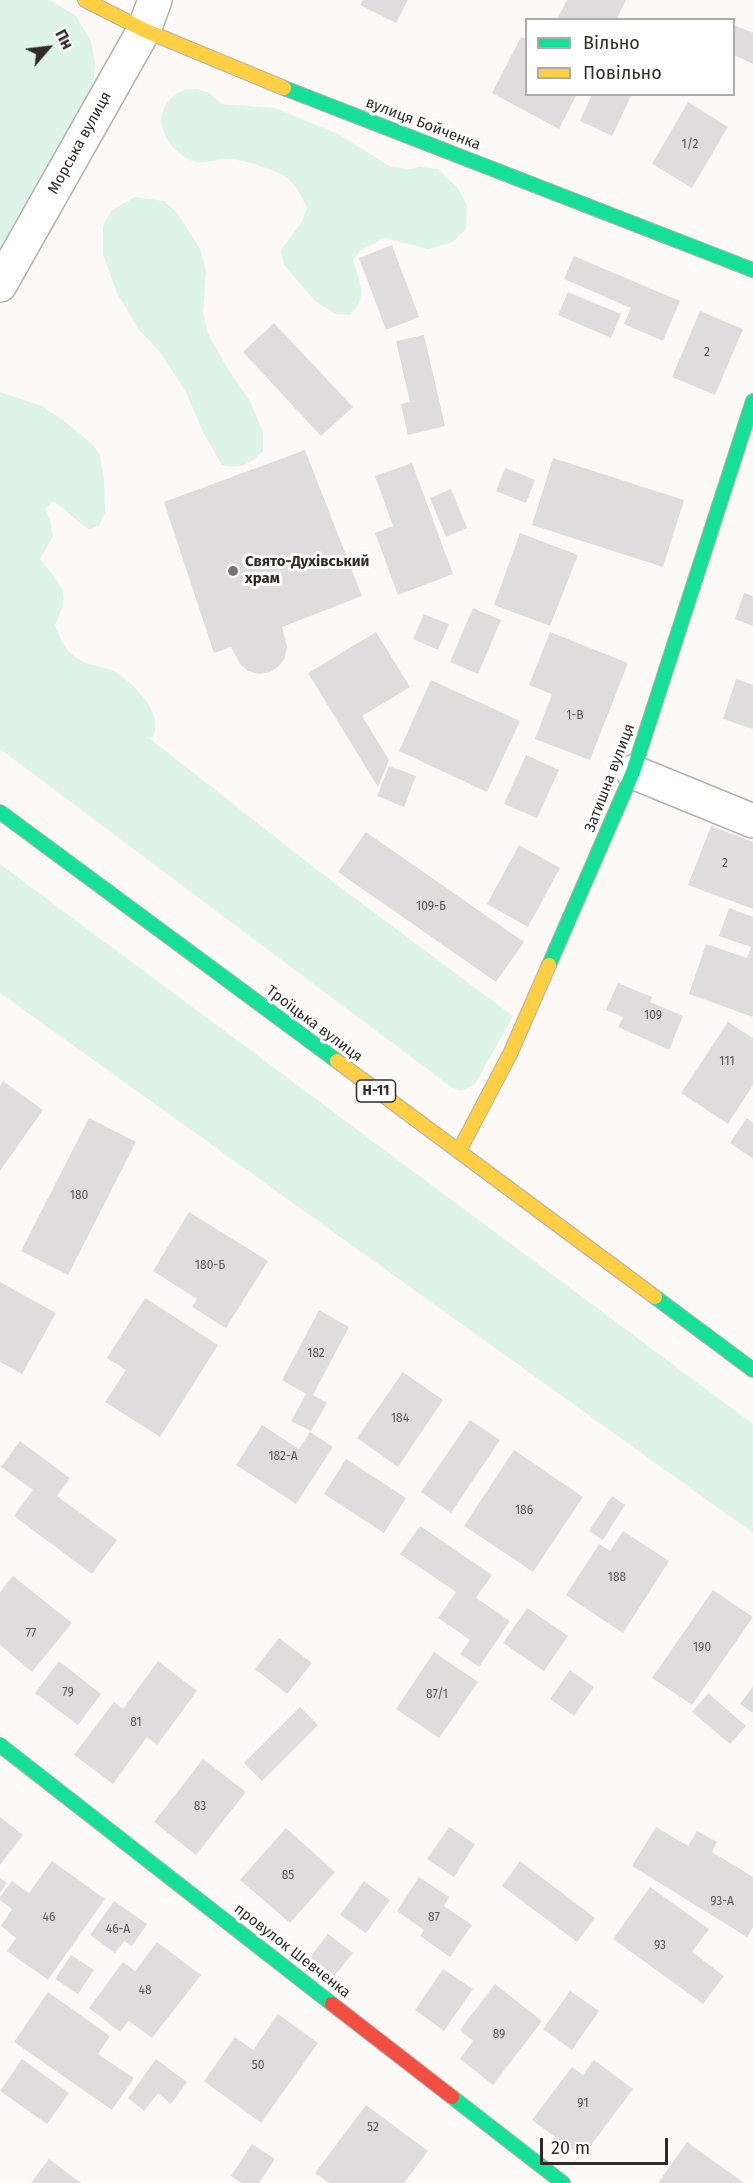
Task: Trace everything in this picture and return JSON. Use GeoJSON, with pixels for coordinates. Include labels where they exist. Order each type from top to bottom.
{"type":"FeatureCollection","features":[{"type":"Feature","properties":{"kind":"street","name":"вулиця Бойченка"},"geometry":{"type":"LineString","coordinates":[[85,0],[144,30],[239,71],[753,270]]}},
{"type":"Feature","properties":{"kind":"street","name":"Морська вулиця"},"geometry":{"type":"LineString","coordinates":[[0,285],[144,30],[155,0]]}},
{"type":"Feature","properties":{"kind":"street","name":"Затишна вулиця"},"geometry":{"type":"LineString","coordinates":[[459,1151],[510,1054],[633,772],[753,401]]}},
{"type":"Feature","properties":{"kind":"street"},"geometry":{"type":"LineString","coordinates":[[633,772],[753,821]]}},
{"type":"Feature","properties":{"kind":"street","name":"Троїцька вулиця"},"geometry":{"type":"LineString","coordinates":[[0,812],[753,1370]]}},
{"type":"Feature","properties":{"kind":"street","name":"провулок Шевченка"},"geometry":{"type":"LineString","coordinates":[[0,1746],[563,2183]]}},
{"type":"Feature","properties":{"kind":"green space"},"geometry":{"type":"Polygon","coordinates":[[[0,0],[50,0],[76,16],[91,41],[95,63],[93,85],[0,250],[0,0]]]}},
{"type":"Feature","properties":{"kind":"green space"},"geometry":{"type":"Polygon","coordinates":[[[198,89],[209,93],[222,104],[275,108],[338,134],[391,167],[438,169],[457,187],[467,205],[466,229],[453,242],[428,249],[384,238],[361,250],[353,260],[361,289],[359,302],[350,315],[336,314],[316,302],[284,265],[281,250],[302,222],[307,208],[291,181],[268,169],[236,160],[194,162],[180,154],[166,137],[162,128],[162,118],[164,109],[170,100],[180,92],[198,89]]]}},
{"type":"Feature","properties":{"kind":"green space"},"geometry":{"type":"Polygon","coordinates":[[[135,197],[164,201],[178,214],[200,249],[206,270],[203,311],[207,332],[250,401],[263,432],[263,451],[244,465],[222,465],[203,432],[186,392],[160,352],[138,329],[117,293],[103,254],[103,226],[111,211],[135,197]]]}},
{"type":"Feature","properties":{"kind":"green space"},"geometry":{"type":"Polygon","coordinates":[[[0,392],[42,406],[93,445],[100,455],[105,512],[99,526],[89,529],[53,501],[45,509],[53,537],[40,559],[62,589],[63,604],[55,625],[66,648],[82,661],[117,673],[139,692],[155,719],[153,737],[149,738],[325,876],[513,1016],[475,1084],[461,1091],[451,1087],[0,749],[0,392]]]}},
{"type":"Feature","properties":{"kind":"green space"},"geometry":{"type":"Polygon","coordinates":[[[0,864],[753,1424],[753,1533],[0,993],[0,864]]]}},
{"type":"Feature","properties":{"kind":"building"},"geometry":{"type":"Polygon","coordinates":[[[363,0],[408,0],[396,23],[360,5],[363,0]]]}},
{"type":"Feature","properties":{"kind":"building"},"geometry":{"type":"Polygon","coordinates":[[[567,0],[626,0],[617,18],[558,18],[567,0]]]}},
{"type":"Feature","properties":{"kind":"building"},"geometry":{"type":"Polygon","coordinates":[[[735,25],[753,33],[753,64],[735,55],[735,25]]]}},
{"type":"Feature","properties":{"kind":"building"},"geometry":{"type":"Polygon","coordinates":[[[521,37],[525,39],[525,96],[576,96],[559,129],[492,93],[521,37]]]}},
{"type":"Feature","properties":{"kind":"building"},"geometry":{"type":"Polygon","coordinates":[[[591,96],[631,96],[612,136],[580,121],[591,96]]]}},
{"type":"Feature","properties":{"kind":"building"},"geometry":{"type":"Polygon","coordinates":[[[688,102],[728,127],[692,188],[652,164],[688,102]]]}},
{"type":"Feature","properties":{"kind":"building"},"geometry":{"type":"Polygon","coordinates":[[[392,245],[419,317],[386,330],[359,258],[392,245]]]}},
{"type":"Feature","properties":{"kind":"building"},"geometry":{"type":"Polygon","coordinates":[[[574,256],[680,301],[663,341],[624,324],[631,308],[564,279],[574,256]]]}},
{"type":"Feature","properties":{"kind":"building"},"geometry":{"type":"Polygon","coordinates":[[[568,292],[621,314],[611,338],[558,315],[568,292]]]}},
{"type":"Feature","properties":{"kind":"building"},"geometry":{"type":"Polygon","coordinates":[[[700,311],[743,329],[715,395],[672,377],[700,311]]]}},
{"type":"Feature","properties":{"kind":"building"},"geometry":{"type":"Polygon","coordinates":[[[274,323],[353,407],[321,436],[243,352],[274,323]]]}},
{"type":"Feature","properties":{"kind":"building"},"geometry":{"type":"Polygon","coordinates":[[[424,335],[445,426],[408,435],[401,404],[410,402],[396,341],[424,335]]]}},
{"type":"Feature","properties":{"kind":"building"},"geometry":{"type":"Polygon","coordinates":[[[305,450],[362,596],[282,627],[287,647],[285,658],[270,672],[259,674],[248,671],[240,664],[231,647],[214,653],[164,502],[305,450]]]}},
{"type":"Feature","properties":{"kind":"building"},"geometry":{"type":"Polygon","coordinates":[[[553,458],[684,500],[663,567],[532,525],[553,458]]]}},
{"type":"Feature","properties":{"kind":"building"},"geometry":{"type":"Polygon","coordinates":[[[412,463],[453,574],[398,595],[375,533],[393,526],[375,476],[412,463]]]}},
{"type":"Feature","properties":{"kind":"building"},"geometry":{"type":"Polygon","coordinates":[[[505,468],[535,480],[526,503],[496,491],[505,468]]]}},
{"type":"Feature","properties":{"kind":"building"},"geometry":{"type":"Polygon","coordinates":[[[451,489],[467,528],[446,537],[430,498],[451,489]]]}},
{"type":"Feature","properties":{"kind":"building"},"geometry":{"type":"Polygon","coordinates":[[[520,533],[578,555],[550,626],[494,605],[520,533]]]}},
{"type":"Feature","properties":{"kind":"building"},"geometry":{"type":"Polygon","coordinates":[[[744,593],[753,596],[753,626],[735,619],[744,593]]]}},
{"type":"Feature","properties":{"kind":"building"},"geometry":{"type":"Polygon","coordinates":[[[473,608],[501,620],[478,674],[450,662],[473,608]]]}},
{"type":"Feature","properties":{"kind":"building"},"geometry":{"type":"Polygon","coordinates":[[[424,614],[449,624],[438,650],[413,639],[424,614]]]}},
{"type":"Feature","properties":{"kind":"building"},"geometry":{"type":"Polygon","coordinates":[[[376,632],[410,687],[362,716],[389,760],[378,787],[308,673],[376,632]]]}},
{"type":"Feature","properties":{"kind":"building"},"geometry":{"type":"Polygon","coordinates":[[[550,632],[628,663],[590,760],[535,739],[552,694],[529,685],[550,632]]]}},
{"type":"Feature","properties":{"kind":"building"},"geometry":{"type":"Polygon","coordinates":[[[736,679],[753,685],[753,729],[723,719],[736,679]]]}},
{"type":"Feature","properties":{"kind":"building"},"geometry":{"type":"Polygon","coordinates":[[[431,680],[520,721],[487,792],[399,751],[431,680]]]}},
{"type":"Feature","properties":{"kind":"building"},"geometry":{"type":"Polygon","coordinates":[[[526,755],[559,770],[537,818],[504,804],[526,755]]]}},
{"type":"Feature","properties":{"kind":"building"},"geometry":{"type":"Polygon","coordinates":[[[389,766],[416,776],[404,807],[377,796],[389,766]]]}},
{"type":"Feature","properties":{"kind":"building"},"geometry":{"type":"Polygon","coordinates":[[[711,826],[753,842],[753,909],[688,885],[711,826]]]}},
{"type":"Feature","properties":{"kind":"building"},"geometry":{"type":"Polygon","coordinates":[[[366,832],[524,942],[496,982],[338,872],[366,832]]]}},
{"type":"Feature","properties":{"kind":"building"},"geometry":{"type":"Polygon","coordinates":[[[519,845],[560,868],[528,927],[487,904],[519,845]]]}},
{"type":"Feature","properties":{"kind":"building"},"geometry":{"type":"Polygon","coordinates":[[[729,908],[753,917],[753,1017],[689,994],[706,944],[747,958],[751,947],[719,936],[729,908]]]}},
{"type":"Feature","properties":{"kind":"building"},"geometry":{"type":"Polygon","coordinates":[[[618,983],[652,997],[650,1002],[683,1016],[669,1050],[618,1027],[623,1017],[606,1010],[618,983]]]}},
{"type":"Feature","properties":{"kind":"building"},"geometry":{"type":"Polygon","coordinates":[[[728,1022],[753,1038],[753,1085],[728,1124],[681,1093],[728,1022]]]}},
{"type":"Feature","properties":{"kind":"building"},"geometry":{"type":"Polygon","coordinates":[[[3,1081],[43,1110],[0,1171],[0,1086],[3,1081]]]}},
{"type":"Feature","properties":{"kind":"building"},"geometry":{"type":"Polygon","coordinates":[[[89,1118],[136,1142],[68,1275],[21,1251],[89,1118]]]}},
{"type":"Feature","properties":{"kind":"building"},"geometry":{"type":"Polygon","coordinates":[[[747,1118],[753,1123],[753,1159],[730,1143],[747,1118]]]}},
{"type":"Feature","properties":{"kind":"building"},"geometry":{"type":"Polygon","coordinates":[[[189,1212],[268,1261],[226,1328],[192,1307],[197,1299],[153,1271],[189,1212]]]}},
{"type":"Feature","properties":{"kind":"building"},"geometry":{"type":"Polygon","coordinates":[[[0,1282],[56,1313],[22,1374],[0,1362],[0,1282]]]}},
{"type":"Feature","properties":{"kind":"building"},"geometry":{"type":"Polygon","coordinates":[[[145,1298],[218,1345],[160,1437],[105,1402],[126,1370],[107,1358],[145,1298]]]}},
{"type":"Feature","properties":{"kind":"building"},"geometry":{"type":"Polygon","coordinates":[[[319,1310],[349,1327],[313,1395],[327,1403],[311,1431],[291,1421],[306,1394],[282,1380],[319,1310]]]}},
{"type":"Feature","properties":{"kind":"building"},"geometry":{"type":"Polygon","coordinates":[[[403,1372],[443,1400],[398,1467],[357,1438],[403,1372]]]}},
{"type":"Feature","properties":{"kind":"building"},"geometry":{"type":"Polygon","coordinates":[[[470,1420],[500,1440],[451,1513],[421,1492],[470,1420]]]}},
{"type":"Feature","properties":{"kind":"building"},"geometry":{"type":"Polygon","coordinates":[[[262,1425],[299,1449],[310,1432],[333,1447],[296,1504],[236,1465],[262,1425]]]}},
{"type":"Feature","properties":{"kind":"building"},"geometry":{"type":"Polygon","coordinates":[[[20,1441],[70,1478],[57,1496],[117,1540],[92,1574],[14,1516],[33,1490],[1,1467],[20,1441]]]}},
{"type":"Feature","properties":{"kind":"building"},"geometry":{"type":"Polygon","coordinates":[[[514,1450],[583,1497],[533,1572],[464,1526],[514,1450]]]}},
{"type":"Feature","properties":{"kind":"building"},"geometry":{"type":"Polygon","coordinates":[[[346,1459],[406,1498],[384,1533],[324,1494],[346,1459]]]}},
{"type":"Feature","properties":{"kind":"building"},"geometry":{"type":"Polygon","coordinates":[[[612,1496],[625,1505],[603,1540],[589,1531],[612,1496]]]}},
{"type":"Feature","properties":{"kind":"building"},"geometry":{"type":"Polygon","coordinates":[[[420,1526],[492,1575],[476,1598],[510,1621],[479,1667],[460,1654],[470,1640],[438,1618],[456,1592],[400,1554],[420,1526]]]}},
{"type":"Feature","properties":{"kind":"building"},"geometry":{"type":"Polygon","coordinates":[[[623,1531],[669,1561],[623,1633],[566,1595],[599,1544],[610,1551],[623,1531]]]}},
{"type":"Feature","properties":{"kind":"building"},"geometry":{"type":"Polygon","coordinates":[[[13,1576],[72,1623],[32,1672],[0,1645],[0,1592],[13,1576]]]}},
{"type":"Feature","properties":{"kind":"building"},"geometry":{"type":"Polygon","coordinates":[[[713,1590],[753,1617],[692,1705],[652,1678],[713,1590]]]}},
{"type":"Feature","properties":{"kind":"building"},"geometry":{"type":"Polygon","coordinates":[[[527,1608],[568,1636],[544,1671],[503,1643],[527,1608]]]}},
{"type":"Feature","properties":{"kind":"building"},"geometry":{"type":"Polygon","coordinates":[[[279,1638],[312,1663],[287,1694],[255,1669],[279,1638]]]}},
{"type":"Feature","properties":{"kind":"building"},"geometry":{"type":"Polygon","coordinates":[[[434,1652],[478,1682],[439,1738],[396,1709],[434,1652]]]}},
{"type":"Feature","properties":{"kind":"building"},"geometry":{"type":"Polygon","coordinates":[[[59,1661],[101,1694],[78,1725],[35,1693],[59,1661]]]}},
{"type":"Feature","properties":{"kind":"building"},"geometry":{"type":"Polygon","coordinates":[[[158,1661],[197,1691],[157,1745],[147,1737],[113,1784],[74,1755],[114,1702],[123,1709],[158,1661]]]}},
{"type":"Feature","properties":{"kind":"building"},"geometry":{"type":"Polygon","coordinates":[[[570,1670],[594,1687],[574,1716],[550,1699],[570,1670]]]}},
{"type":"Feature","properties":{"kind":"building"},"geometry":{"type":"Polygon","coordinates":[[[753,1686],[753,1713],[740,1704],[753,1686]]]}},
{"type":"Feature","properties":{"kind":"building"},"geometry":{"type":"Polygon","coordinates":[[[708,1693],[746,1726],[730,1744],[692,1712],[708,1693]]]}},
{"type":"Feature","properties":{"kind":"building"},"geometry":{"type":"Polygon","coordinates":[[[300,1707],[318,1725],[262,1781],[244,1763],[300,1707]]]}},
{"type":"Feature","properties":{"kind":"building"},"geometry":{"type":"Polygon","coordinates":[[[203,1759],[246,1792],[196,1855],[154,1822],[203,1759]]]}},
{"type":"Feature","properties":{"kind":"building"},"geometry":{"type":"Polygon","coordinates":[[[0,1817],[23,1835],[0,1865],[0,1817]]]}},
{"type":"Feature","properties":{"kind":"building"},"geometry":{"type":"Polygon","coordinates":[[[449,1827],[475,1844],[454,1877],[427,1859],[449,1827]]]}},
{"type":"Feature","properties":{"kind":"building"},"geometry":{"type":"Polygon","coordinates":[[[656,1827],[688,1846],[697,1831],[717,1842],[712,1852],[753,1877],[753,1927],[747,1937],[632,1866],[656,1827]]]}},
{"type":"Feature","properties":{"kind":"building"},"geometry":{"type":"Polygon","coordinates":[[[286,1828],[335,1872],[290,1923],[240,1880],[286,1828]]]}},
{"type":"Feature","properties":{"kind":"building"},"geometry":{"type":"Polygon","coordinates":[[[52,1861],[105,1899],[48,1980],[7,1951],[16,1938],[1,1926],[12,1909],[0,1900],[0,1897],[12,1881],[29,1893],[52,1861]]]}},
{"type":"Feature","properties":{"kind":"building"},"geometry":{"type":"Polygon","coordinates":[[[520,1861],[595,1918],[577,1942],[502,1886],[520,1861]]]}},
{"type":"Feature","properties":{"kind":"building"},"geometry":{"type":"Polygon","coordinates":[[[419,1877],[449,1897],[444,1906],[472,1925],[450,1957],[420,1936],[424,1930],[397,1911],[419,1877]]]}},
{"type":"Feature","properties":{"kind":"building"},"geometry":{"type":"Polygon","coordinates":[[[0,1878],[7,1883],[0,1893],[0,1878]]]}},
{"type":"Feature","properties":{"kind":"building"},"geometry":{"type":"Polygon","coordinates":[[[364,1881],[390,1900],[366,1933],[340,1915],[364,1881]]]}},
{"type":"Feature","properties":{"kind":"building"},"geometry":{"type":"Polygon","coordinates":[[[650,1887],[709,1929],[692,1952],[724,1976],[703,2004],[613,1939],[650,1887]]]}},
{"type":"Feature","properties":{"kind":"building"},"geometry":{"type":"Polygon","coordinates":[[[114,1901],[147,1924],[132,1946],[124,1941],[115,1953],[90,1935],[114,1901]]]}},
{"type":"Feature","properties":{"kind":"building"},"geometry":{"type":"Polygon","coordinates":[[[328,1934],[353,1953],[331,1980],[307,1961],[328,1934]]]}},
{"type":"Feature","properties":{"kind":"building"},"geometry":{"type":"Polygon","coordinates":[[[157,1942],[201,1975],[152,2038],[129,2021],[120,2032],[89,2008],[123,1962],[135,1971],[157,1942]]]}},
{"type":"Feature","properties":{"kind":"building"},"geometry":{"type":"Polygon","coordinates":[[[71,1955],[94,1970],[78,1994],[55,1979],[71,1955]]]}},
{"type":"Feature","properties":{"kind":"building"},"geometry":{"type":"Polygon","coordinates":[[[443,1969],[473,1989],[444,2031],[415,2010],[443,1969]]]}},
{"type":"Feature","properties":{"kind":"building"},"geometry":{"type":"Polygon","coordinates":[[[495,1984],[542,2021],[493,2085],[460,2059],[473,2041],[460,2030],[495,1984]]]}},
{"type":"Feature","properties":{"kind":"building"},"geometry":{"type":"Polygon","coordinates":[[[570,1991],[599,2011],[572,2050],[543,2029],[570,1991]]]}},
{"type":"Feature","properties":{"kind":"building"},"geometry":{"type":"Polygon","coordinates":[[[48,1992],[110,2036],[98,2054],[134,2078],[112,2110],[14,2042],[48,1992]]]}},
{"type":"Feature","properties":{"kind":"building"},"geometry":{"type":"Polygon","coordinates":[[[278,2014],[318,2043],[261,2123],[204,2081],[235,2037],[253,2050],[278,2014]]]}},
{"type":"Feature","properties":{"kind":"building"},"geometry":{"type":"Polygon","coordinates":[[[22,2059],[69,2093],[47,2124],[0,2091],[22,2059]]]}},
{"type":"Feature","properties":{"kind":"building"},"geometry":{"type":"Polygon","coordinates":[[[156,2059],[187,2082],[171,2104],[158,2093],[144,2111],[128,2098],[156,2059]]]}},
{"type":"Feature","properties":{"kind":"building"},"geometry":{"type":"Polygon","coordinates":[[[594,2060],[633,2089],[582,2157],[532,2120],[572,2067],[583,2075],[594,2060]]]}},
{"type":"Feature","properties":{"kind":"building"},"geometry":{"type":"Polygon","coordinates":[[[366,2105],[428,2151],[404,2183],[329,2183],[315,2173],[366,2105]]]}},
{"type":"Feature","properties":{"kind":"building"},"geometry":{"type":"Polygon","coordinates":[[[687,2142],[744,2183],[658,2183],[687,2142]]]}},
{"type":"Feature","properties":{"kind":"building"},"geometry":{"type":"Polygon","coordinates":[[[252,2144],[275,2159],[259,2183],[241,2183],[231,2176],[252,2144]]]}},
{"type":"Feature","properties":{"kind":"building"},"geometry":{"type":"Polygon","coordinates":[[[49,2159],[81,2183],[31,2183],[49,2159]]]}},
{"type":"Feature","properties":{"kind":"traffic: fast"},"geometry":{"type":"LineString","coordinates":[[284,88],[753,270]]}},
{"type":"Feature","properties":{"kind":"traffic: fast"},"geometry":{"type":"LineString","coordinates":[[549,965],[633,772],[753,401]]}},
{"type":"Feature","properties":{"kind":"traffic: fast"},"geometry":{"type":"LineString","coordinates":[[0,812],[337,1061]]}},
{"type":"Feature","properties":{"kind":"traffic: fast"},"geometry":{"type":"LineString","coordinates":[[655,1297],[753,1370]]}},
{"type":"Feature","properties":{"kind":"traffic: fast"},"geometry":{"type":"LineString","coordinates":[[0,1745],[332,2004]]}},
{"type":"Feature","properties":{"kind":"traffic: fast"},"geometry":{"type":"LineString","coordinates":[[452,2097],[563,2183]]}},
{"type":"Feature","properties":{"kind":"traffic: slow"},"geometry":{"type":"LineString","coordinates":[[85,0],[144,30],[284,88]]}},
{"type":"Feature","properties":{"kind":"traffic: slow"},"geometry":{"type":"LineString","coordinates":[[459,1151],[510,1054],[549,965]]}},
{"type":"Feature","properties":{"kind":"traffic: slow"},"geometry":{"type":"LineString","coordinates":[[337,1061],[655,1297]]}},
{"type":"Feature","properties":{"kind":"traffic: jam"},"geometry":{"type":"LineString","coordinates":[[332,2004],[452,2097]]}},
{"type":"Feature","properties":{"kind":"place","name":"Свято-Духівський храм"},"geometry":{"type":"Point","coordinates":[233,571]}}]}
